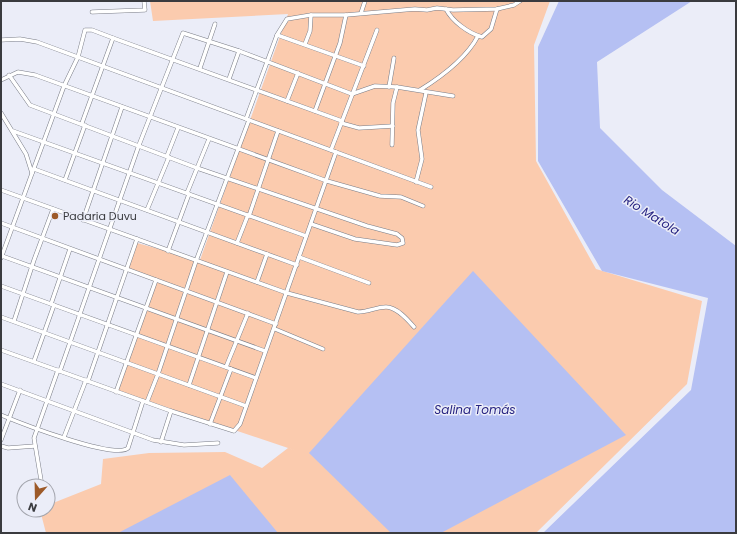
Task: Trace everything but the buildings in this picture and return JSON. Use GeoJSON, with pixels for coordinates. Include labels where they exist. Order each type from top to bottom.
{"type":"FeatureCollection","features":[{"type":"Feature","properties":{"kind":"street"},"geometry":{"type":"LineString","coordinates":[[92,12],[145,10],[144,1]]}},
{"type":"Feature","properties":{"kind":"street"},"geometry":{"type":"LineString","coordinates":[[361,13],[365,1]]}},
{"type":"Feature","properties":{"kind":"street"},"geometry":{"type":"LineString","coordinates":[[1,415],[94,448],[123,451],[128,448],[132,433],[158,374],[196,261],[238,150],[247,119],[277,35],[287,19],[311,15],[346,15],[415,9],[497,9],[514,5],[520,1]]}},
{"type":"Feature","properties":{"kind":"street"},"geometry":{"type":"LineString","coordinates":[[446,9],[451,18],[458,21],[468,31],[484,37],[489,32],[497,9]]}},
{"type":"Feature","properties":{"kind":"street"},"geometry":{"type":"LineString","coordinates":[[305,44],[310,31],[311,15]]}},
{"type":"Feature","properties":{"kind":"street"},"geometry":{"type":"LineString","coordinates":[[315,111],[345,26],[346,15]]}},
{"type":"Feature","properties":{"kind":"street"},"geometry":{"type":"LineString","coordinates":[[200,68],[215,24]]}},
{"type":"Feature","properties":{"kind":"street"},"geometry":{"type":"LineString","coordinates":[[265,351],[32,266],[1,257],[45,142],[64,86],[78,57],[85,30],[92,30],[200,68],[358,128],[393,126]]}},
{"type":"Feature","properties":{"kind":"street"},"geometry":{"type":"LineString","coordinates":[[1,350],[170,411],[234,431],[240,424],[265,351],[276,324],[306,236],[317,209],[326,181],[341,122],[377,30]]}},
{"type":"Feature","properties":{"kind":"street"},"geometry":{"type":"LineString","coordinates":[[41,478],[35,446],[37,428],[46,401],[71,342],[149,117],[183,32],[240,51],[352,94],[370,87],[397,87],[420,90],[426,93],[453,96]]}},
{"type":"Feature","properties":{"kind":"street"},"geometry":{"type":"LineString","coordinates":[[277,35],[364,66]]}},
{"type":"Feature","properties":{"kind":"street"},"geometry":{"type":"LineString","coordinates":[[420,90],[454,64],[471,48],[478,36]]}},
{"type":"Feature","properties":{"kind":"street"},"geometry":{"type":"LineString","coordinates":[[65,180],[92,97],[114,38]]}},
{"type":"Feature","properties":{"kind":"street"},"geometry":{"type":"LineString","coordinates":[[1,40],[29,40],[431,187]]}},
{"type":"Feature","properties":{"kind":"street"},"geometry":{"type":"LineString","coordinates":[[229,79],[240,51]]}},
{"type":"Feature","properties":{"kind":"street"},"geometry":{"type":"LineString","coordinates":[[389,87],[394,58]]}},
{"type":"Feature","properties":{"kind":"street"},"geometry":{"type":"LineString","coordinates":[[1,80],[9,75],[22,72],[326,181],[380,196],[401,197],[422,206]]}},
{"type":"Feature","properties":{"kind":"street"},"geometry":{"type":"LineString","coordinates":[[287,101],[298,73]]}},
{"type":"Feature","properties":{"kind":"street"},"geometry":{"type":"LineString","coordinates":[[9,75],[28,103],[197,168],[317,209],[397,234],[402,238],[403,243],[397,245],[355,239],[311,224]]}},
{"type":"Feature","properties":{"kind":"street"},"geometry":{"type":"LineString","coordinates":[[392,145],[394,96],[397,87]]}},
{"type":"Feature","properties":{"kind":"street"},"geometry":{"type":"LineString","coordinates":[[416,182],[422,159],[418,130],[426,93]]}},
{"type":"Feature","properties":{"kind":"street"},"geometry":{"type":"LineString","coordinates":[[83,220],[122,107]]}},
{"type":"Feature","properties":{"kind":"street"},"geometry":{"type":"LineString","coordinates":[[1,113],[26,154],[32,174]]}},
{"type":"Feature","properties":{"kind":"street"},"geometry":{"type":"LineString","coordinates":[[147,210],[160,183],[178,128]]}},
{"type":"Feature","properties":{"kind":"street"},"geometry":{"type":"LineString","coordinates":[[13,131],[306,236]]}},
{"type":"Feature","properties":{"kind":"street"},"geometry":{"type":"LineString","coordinates":[[237,243],[249,216],[278,131]]}},
{"type":"Feature","properties":{"kind":"street"},"geometry":{"type":"LineString","coordinates":[[168,251],[197,168],[209,139]]}},
{"type":"Feature","properties":{"kind":"street"},"geometry":{"type":"LineString","coordinates":[[34,168],[92,191],[297,265]]}},
{"type":"Feature","properties":{"kind":"street"},"geometry":{"type":"LineString","coordinates":[[1,190],[287,293],[358,312],[366,312],[387,306],[399,312],[414,327]]}},
{"type":"Feature","properties":{"kind":"street"},"geometry":{"type":"LineString","coordinates":[[14,321],[41,239],[53,209]]}},
{"type":"Feature","properties":{"kind":"street"},"geometry":{"type":"LineString","coordinates":[[1,223],[41,239],[276,324]]}},
{"type":"Feature","properties":{"kind":"street"},"geometry":{"type":"LineString","coordinates":[[64,438],[108,325],[137,239]]}},
{"type":"Feature","properties":{"kind":"street"},"geometry":{"type":"LineString","coordinates":[[34,361],[60,276],[70,249]]}},
{"type":"Feature","properties":{"kind":"street"},"geometry":{"type":"LineString","coordinates":[[257,282],[267,254]]}},
{"type":"Feature","properties":{"kind":"street"},"geometry":{"type":"LineString","coordinates":[[299,257],[369,283]]}},
{"type":"Feature","properties":{"kind":"street"},"geometry":{"type":"LineString","coordinates":[[189,385],[227,272]]}},
{"type":"Feature","properties":{"kind":"street"},"geometry":{"type":"LineString","coordinates":[[116,392],[156,280]]}},
{"type":"Feature","properties":{"kind":"street"},"geometry":{"type":"LineString","coordinates":[[1,286],[256,378]]}},
{"type":"Feature","properties":{"kind":"street"},"geometry":{"type":"LineString","coordinates":[[226,367],[248,313]]}},
{"type":"Feature","properties":{"kind":"street"},"geometry":{"type":"LineString","coordinates":[[1,317],[246,406]]}},
{"type":"Feature","properties":{"kind":"street"},"geometry":{"type":"LineString","coordinates":[[274,329],[323,349]]}},
{"type":"Feature","properties":{"kind":"street"},"geometry":{"type":"LineString","coordinates":[[210,424],[231,369]]}},
{"type":"Feature","properties":{"kind":"street"},"geometry":{"type":"LineString","coordinates":[[1,384],[160,442],[184,445],[218,443]]}},
{"type":"Feature","properties":{"kind":"street"},"geometry":{"type":"LineString","coordinates":[[1,440],[20,390]]}},
{"type":"Feature","properties":{"kind":"street"},"geometry":{"type":"LineString","coordinates":[[160,442],[170,411]]}},
{"type":"Feature","properties":{"kind":"street"},"geometry":{"type":"LineString","coordinates":[[1,446],[8,448],[35,446]]}},
{"type":"Feature","properties":{"kind":"shaded area"},"geometry":{"type":"Polygon","coordinates":[[[150,1],[550,1],[534,45],[536,161],[596,269],[702,301],[687,384],[536,533],[46,533],[42,518],[56,518],[56,502],[101,484],[103,459],[149,453],[225,452],[262,468],[288,448],[297,451],[118,391],[155,280],[128,269],[137,243],[200,260],[288,14],[153,21],[150,1]]]}},
{"type":"Feature","properties":{"kind":"water","name":"Rio Matola"},"geometry":{"type":"Polygon","coordinates":[[[559,1],[692,1],[597,62],[600,128],[662,190],[736,246],[736,533],[543,533],[691,390],[708,298],[602,271],[538,161],[538,47],[559,1]]]}},
{"type":"Feature","properties":{"kind":"water","name":"Salina Tomás"},"geometry":{"type":"Polygon","coordinates":[[[473,271],[626,435],[441,533],[391,533],[309,453],[473,271]]]}},
{"type":"Feature","properties":{"kind":"water"},"geometry":{"type":"Polygon","coordinates":[[[230,475],[278,533],[118,533],[230,475]]]}},
{"type":"Feature","properties":{"kind":"place","name":"Padaria Duvu"},"geometry":{"type":"Point","coordinates":[55,216]}}]}
